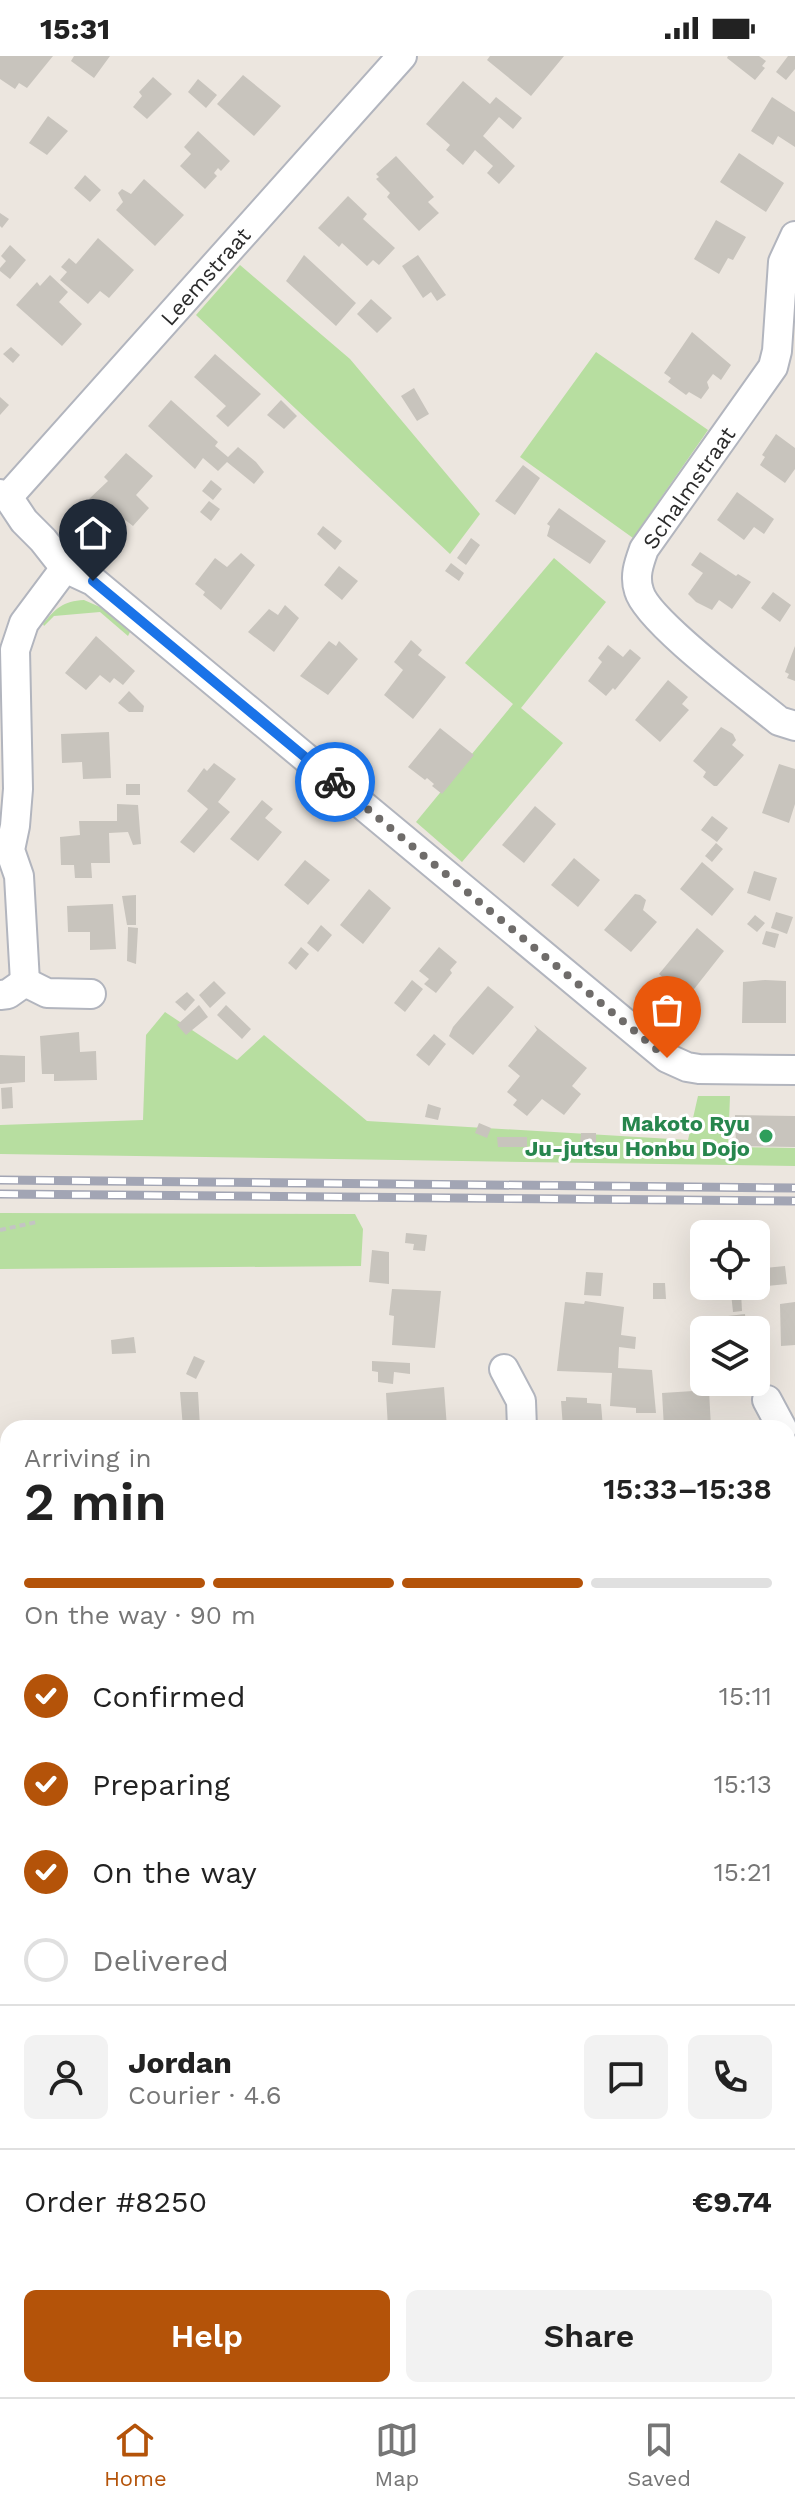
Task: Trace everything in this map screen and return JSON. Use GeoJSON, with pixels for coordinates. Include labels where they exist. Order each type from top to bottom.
{"type":"FeatureCollection","features":[{"type":"Feature","properties":{"kind":"street","name":"Leemstraat"},"geometry":{"type":"LineString","coordinates":[[4,495],[402,56]]}},
{"type":"Feature","properties":{"kind":"street","name":"Schalmstraat"},"geometry":{"type":"LineString","coordinates":[[795,236],[783,262],[773,367],[644,549],[637,570],[639,593],[655,618],[779,721],[795,726]]}},
{"type":"Feature","properties":{"kind":"street"},"geometry":{"type":"LineString","coordinates":[[4,495],[65,568],[93,581],[667,1058],[699,1069],[795,1070]]}},
{"type":"Feature","properties":{"kind":"street"},"geometry":{"type":"LineString","coordinates":[[65,568],[24,623],[15,650],[18,789],[15,826],[5,850],[19,876],[12,988],[91,994]]}},
{"type":"Feature","properties":{"kind":"street"},"geometry":{"type":"LineString","coordinates":[[504,1369],[521,1401],[522,1420]]}},
{"type":"Feature","properties":{"kind":"street"},"geometry":{"type":"LineString","coordinates":[[767,1400],[778,1420]]}},
{"type":"Feature","properties":{"kind":"path"},"geometry":{"type":"LineString","coordinates":[[0,1230],[37,1222]]}},
{"type":"Feature","properties":{"kind":"green space"},"geometry":{"type":"Polygon","coordinates":[[[240,265],[350,359],[480,514],[450,554],[196,315],[240,265]]]}},
{"type":"Feature","properties":{"kind":"green space"},"geometry":{"type":"Polygon","coordinates":[[[596,352],[708,430],[633,538],[520,457],[596,352]]]}},
{"type":"Feature","properties":{"kind":"green space"},"geometry":{"type":"Polygon","coordinates":[[[554,558],[606,602],[521,708],[563,743],[462,862],[416,822],[513,704],[465,663],[554,558]]]}},
{"type":"Feature","properties":{"kind":"green space"},"geometry":{"type":"Polygon","coordinates":[[[84,600],[100,607],[130,632],[128,636],[100,612],[54,616],[44,626],[60,607],[84,600]]]}},
{"type":"Feature","properties":{"kind":"green space"},"geometry":{"type":"Polygon","coordinates":[[[165,1012],[237,1060],[264,1035],[367,1121],[688,1140],[698,1096],[730,1096],[728,1147],[795,1148],[795,1166],[0,1154],[0,1125],[143,1120],[146,1035],[165,1012]]]}},
{"type":"Feature","properties":{"kind":"green space"},"geometry":{"type":"Polygon","coordinates":[[[0,1213],[355,1214],[363,1229],[361,1266],[0,1269],[0,1213]]]}},
{"type":"Feature","properties":{"kind":"building"},"geometry":{"type":"Polygon","coordinates":[[[0,56],[53,56],[27,88],[19,83],[15,89],[0,79],[0,56]]]}},
{"type":"Feature","properties":{"kind":"building"},"geometry":{"type":"Polygon","coordinates":[[[74,56],[110,56],[94,78],[71,61],[74,56]]]}},
{"type":"Feature","properties":{"kind":"building"},"geometry":{"type":"Polygon","coordinates":[[[490,56],[564,56],[531,96],[487,60],[490,56]]]}},
{"type":"Feature","properties":{"kind":"building"},"geometry":{"type":"Polygon","coordinates":[[[728,56],[759,56],[766,61],[762,66],[765,68],[755,80],[728,56]]]}},
{"type":"Feature","properties":{"kind":"building"},"geometry":{"type":"Polygon","coordinates":[[[788,56],[795,56],[795,69],[786,80],[776,72],[788,56]]]}},
{"type":"Feature","properties":{"kind":"building"},"geometry":{"type":"Polygon","coordinates":[[[243,75],[281,106],[254,136],[217,104],[243,75]]]}},
{"type":"Feature","properties":{"kind":"building"},"geometry":{"type":"Polygon","coordinates":[[[153,77],[172,94],[147,119],[133,107],[142,96],[139,92],[153,77]]]}},
{"type":"Feature","properties":{"kind":"building"},"geometry":{"type":"Polygon","coordinates":[[[198,79],[217,95],[206,108],[188,92],[198,79]]]}},
{"type":"Feature","properties":{"kind":"building"},"geometry":{"type":"Polygon","coordinates":[[[463,81],[490,104],[496,97],[522,118],[513,129],[499,117],[483,136],[515,166],[499,184],[487,173],[493,166],[475,150],[463,165],[446,150],[450,145],[426,124],[463,81]]]}},
{"type":"Feature","properties":{"kind":"building"},"geometry":{"type":"Polygon","coordinates":[[[772,97],[795,112],[795,147],[778,136],[773,145],[751,131],[772,97]]]}},
{"type":"Feature","properties":{"kind":"building"},"geometry":{"type":"Polygon","coordinates":[[[48,116],[68,131],[47,155],[29,143],[48,116]]]}},
{"type":"Feature","properties":{"kind":"building"},"geometry":{"type":"Polygon","coordinates":[[[198,131],[230,161],[221,171],[218,168],[214,173],[217,176],[205,189],[180,166],[191,154],[184,147],[198,131]]]}},
{"type":"Feature","properties":{"kind":"building"},"geometry":{"type":"Polygon","coordinates":[[[739,153],[784,183],[766,212],[720,182],[739,153]]]}},
{"type":"Feature","properties":{"kind":"building"},"geometry":{"type":"Polygon","coordinates":[[[396,156],[434,197],[428,202],[439,213],[419,231],[387,197],[390,193],[376,179],[379,177],[376,174],[396,156]]]}},
{"type":"Feature","properties":{"kind":"building"},"geometry":{"type":"Polygon","coordinates":[[[85,175],[101,190],[90,202],[74,188],[85,175]]]}},
{"type":"Feature","properties":{"kind":"building"},"geometry":{"type":"Polygon","coordinates":[[[144,179],[184,215],[155,246],[116,210],[123,202],[118,193],[122,189],[131,194],[144,179]]]}},
{"type":"Feature","properties":{"kind":"building"},"geometry":{"type":"Polygon","coordinates":[[[348,196],[367,214],[363,219],[395,248],[379,265],[373,260],[367,266],[342,243],[339,247],[318,228],[348,196]]]}},
{"type":"Feature","properties":{"kind":"building"},"geometry":{"type":"Polygon","coordinates":[[[0,213],[9,219],[2,228],[0,226],[0,213]]]}},
{"type":"Feature","properties":{"kind":"building"},"geometry":{"type":"Polygon","coordinates":[[[716,220],[746,237],[733,260],[728,258],[719,274],[694,259],[716,220]]]}},
{"type":"Feature","properties":{"kind":"building"},"geometry":{"type":"Polygon","coordinates":[[[98,238],[134,270],[109,298],[100,291],[88,304],[60,280],[67,272],[61,267],[69,258],[76,264],[98,238]]]}},
{"type":"Feature","properties":{"kind":"building"},"geometry":{"type":"Polygon","coordinates":[[[10,245],[26,260],[10,279],[0,268],[6,261],[1,256],[10,245]]]}},
{"type":"Feature","properties":{"kind":"building"},"geometry":{"type":"Polygon","coordinates":[[[304,255],[356,303],[336,326],[286,281],[304,255]]]}},
{"type":"Feature","properties":{"kind":"building"},"geometry":{"type":"Polygon","coordinates":[[[418,255],[446,295],[437,301],[431,292],[423,298],[402,266],[418,255]]]}},
{"type":"Feature","properties":{"kind":"building"},"geometry":{"type":"Polygon","coordinates":[[[50,275],[68,292],[59,302],[82,324],[62,346],[16,305],[37,282],[40,286],[50,275]]]}},
{"type":"Feature","properties":{"kind":"building"},"geometry":{"type":"Polygon","coordinates":[[[371,299],[392,318],[377,333],[357,314],[371,299]]]}},
{"type":"Feature","properties":{"kind":"building"},"geometry":{"type":"Polygon","coordinates":[[[692,332],[731,365],[721,380],[713,374],[707,382],[709,388],[701,399],[689,392],[686,395],[668,382],[671,378],[664,373],[692,332]]]}},
{"type":"Feature","properties":{"kind":"building"},"geometry":{"type":"Polygon","coordinates":[[[11,347],[20,355],[13,363],[3,354],[11,347]]]}},
{"type":"Feature","properties":{"kind":"building"},"geometry":{"type":"Polygon","coordinates":[[[215,354],[261,394],[228,427],[216,416],[226,406],[194,377],[215,354]]]}},
{"type":"Feature","properties":{"kind":"building"},"geometry":{"type":"Polygon","coordinates":[[[414,388],[429,414],[417,421],[401,396],[414,388]]]}},
{"type":"Feature","properties":{"kind":"building"},"geometry":{"type":"Polygon","coordinates":[[[0,397],[9,405],[0,415],[0,397]]]}},
{"type":"Feature","properties":{"kind":"building"},"geometry":{"type":"Polygon","coordinates":[[[171,400],[218,442],[215,446],[228,457],[238,447],[256,462],[264,472],[254,484],[227,462],[218,471],[203,458],[195,469],[148,426],[171,400]]]}},
{"type":"Feature","properties":{"kind":"building"},"geometry":{"type":"Polygon","coordinates":[[[281,400],[297,416],[284,429],[267,415],[281,400]]]}},
{"type":"Feature","properties":{"kind":"building"},"geometry":{"type":"Polygon","coordinates":[[[776,434],[795,448],[795,469],[785,483],[760,465],[765,457],[762,455],[776,434]]]}},
{"type":"Feature","properties":{"kind":"building"},"geometry":{"type":"Polygon","coordinates":[[[126,453],[153,476],[136,495],[149,508],[133,526],[124,519],[118,525],[89,499],[108,481],[104,477],[126,453]]]}},
{"type":"Feature","properties":{"kind":"building"},"geometry":{"type":"Polygon","coordinates":[[[523,465],[540,478],[515,515],[495,501],[523,465]]]}},
{"type":"Feature","properties":{"kind":"building"},"geometry":{"type":"Polygon","coordinates":[[[211,480],[222,489],[213,500],[202,491],[211,480]]]}},
{"type":"Feature","properties":{"kind":"building"},"geometry":{"type":"Polygon","coordinates":[[[737,492],[774,519],[764,534],[754,527],[744,540],[717,520],[737,492]]]}},
{"type":"Feature","properties":{"kind":"building"},"geometry":{"type":"Polygon","coordinates":[[[209,501],[220,509],[211,521],[200,512],[209,501]]]}},
{"type":"Feature","properties":{"kind":"building"},"geometry":{"type":"Polygon","coordinates":[[[559,508],[606,541],[590,564],[547,536],[550,526],[547,524],[559,508]]]}},
{"type":"Feature","properties":{"kind":"building"},"geometry":{"type":"Polygon","coordinates":[[[323,526],[342,541],[335,550],[317,534],[323,526]]]}},
{"type":"Feature","properties":{"kind":"building"},"geometry":{"type":"Polygon","coordinates":[[[471,538],[480,545],[466,565],[457,558],[471,538]]]}},
{"type":"Feature","properties":{"kind":"building"},"geometry":{"type":"Polygon","coordinates":[[[700,552],[736,576],[738,574],[751,582],[732,609],[719,600],[712,610],[688,594],[703,573],[691,565],[700,552]]]}},
{"type":"Feature","properties":{"kind":"building"},"geometry":{"type":"Polygon","coordinates":[[[241,553],[255,565],[221,610],[195,584],[215,558],[227,567],[241,553]]]}},
{"type":"Feature","properties":{"kind":"building"},"geometry":{"type":"Polygon","coordinates":[[[451,563],[464,573],[459,581],[445,571],[451,563]]]}},
{"type":"Feature","properties":{"kind":"building"},"geometry":{"type":"Polygon","coordinates":[[[339,566],[358,581],[342,600],[324,585],[339,566]]]}},
{"type":"Feature","properties":{"kind":"building"},"geometry":{"type":"Polygon","coordinates":[[[773,592],[791,605],[780,622],[761,608],[773,592]]]}},
{"type":"Feature","properties":{"kind":"building"},"geometry":{"type":"Polygon","coordinates":[[[285,605],[299,618],[274,652],[248,632],[269,609],[278,615],[285,605]]]}},
{"type":"Feature","properties":{"kind":"building"},"geometry":{"type":"Polygon","coordinates":[[[96,636],[135,671],[123,685],[114,678],[110,683],[100,675],[86,690],[65,673],[96,636]]]}},
{"type":"Feature","properties":{"kind":"building"},"geometry":{"type":"Polygon","coordinates":[[[411,640],[422,650],[418,655],[446,677],[413,719],[384,695],[403,670],[394,662],[411,640]]]}},
{"type":"Feature","properties":{"kind":"building"},"geometry":{"type":"Polygon","coordinates":[[[329,641],[336,646],[339,641],[358,659],[328,695],[300,676],[329,641]]]}},
{"type":"Feature","properties":{"kind":"building"},"geometry":{"type":"Polygon","coordinates":[[[608,645],[623,657],[630,649],[641,658],[615,690],[613,688],[606,696],[588,681],[602,662],[598,658],[608,645]]]}},
{"type":"Feature","properties":{"kind":"building"},"geometry":{"type":"Polygon","coordinates":[[[795,646],[795,681],[787,678],[789,674],[785,672],[795,646]]]}},
{"type":"Feature","properties":{"kind":"building"},"geometry":{"type":"Polygon","coordinates":[[[668,680],[688,697],[682,704],[689,710],[660,742],[635,720],[668,680]]]}},
{"type":"Feature","properties":{"kind":"building"},"geometry":{"type":"Polygon","coordinates":[[[129,691],[144,706],[143,712],[129,712],[118,703],[129,691]]]}},
{"type":"Feature","properties":{"kind":"building"},"geometry":{"type":"Polygon","coordinates":[[[721,727],[733,734],[736,740],[732,745],[744,755],[714,786],[703,777],[706,772],[693,761],[721,727]]]}},
{"type":"Feature","properties":{"kind":"building"},"geometry":{"type":"Polygon","coordinates":[[[440,728],[474,755],[442,794],[427,778],[425,780],[408,767],[440,728]]]}},
{"type":"Feature","properties":{"kind":"building"},"geometry":{"type":"Polygon","coordinates":[[[109,732],[111,778],[83,779],[82,762],[62,763],[61,734],[109,732]]]}},
{"type":"Feature","properties":{"kind":"building"},"geometry":{"type":"Polygon","coordinates":[[[214,763],[236,779],[218,802],[230,812],[194,853],[180,842],[208,809],[187,791],[204,768],[207,771],[214,763]]]}},
{"type":"Feature","properties":{"kind":"building"},"geometry":{"type":"Polygon","coordinates":[[[779,764],[795,769],[795,804],[789,823],[762,813],[779,764]]]}},
{"type":"Feature","properties":{"kind":"building"},"geometry":{"type":"Polygon","coordinates":[[[126,784],[140,784],[140,795],[126,795],[126,784]]]}},
{"type":"Feature","properties":{"kind":"building"},"geometry":{"type":"Polygon","coordinates":[[[262,800],[273,809],[265,818],[282,832],[258,861],[230,839],[262,800]]]}},
{"type":"Feature","properties":{"kind":"building"},"geometry":{"type":"Polygon","coordinates":[[[117,804],[138,805],[141,844],[133,845],[128,832],[109,833],[110,863],[91,863],[92,878],[75,878],[74,865],[61,865],[60,837],[80,835],[79,821],[117,821],[117,804]]]}},
{"type":"Feature","properties":{"kind":"building"},"geometry":{"type":"Polygon","coordinates":[[[535,806],[556,824],[524,863],[502,845],[535,806]]]}},
{"type":"Feature","properties":{"kind":"building"},"geometry":{"type":"Polygon","coordinates":[[[712,816],[728,828],[717,842],[701,830],[712,816]]]}},
{"type":"Feature","properties":{"kind":"building"},"geometry":{"type":"Polygon","coordinates":[[[716,843],[723,849],[712,862],[705,856],[716,843]]]}},
{"type":"Feature","properties":{"kind":"building"},"geometry":{"type":"Polygon","coordinates":[[[574,858],[600,880],[578,907],[551,885],[574,858]]]}},
{"type":"Feature","properties":{"kind":"building"},"geometry":{"type":"Polygon","coordinates":[[[305,860],[330,880],[308,905],[284,885],[305,860]]]}},
{"type":"Feature","properties":{"kind":"building"},"geometry":{"type":"Polygon","coordinates":[[[702,862],[734,889],[712,916],[680,889],[702,862]]]}},
{"type":"Feature","properties":{"kind":"building"},"geometry":{"type":"Polygon","coordinates":[[[754,871],[777,878],[770,901],[747,893],[754,871]]]}},
{"type":"Feature","properties":{"kind":"building"},"geometry":{"type":"Polygon","coordinates":[[[369,889],[391,908],[363,944],[340,925],[369,889]]]}},
{"type":"Feature","properties":{"kind":"building"},"geometry":{"type":"Polygon","coordinates":[[[635,894],[646,900],[643,910],[657,922],[631,952],[604,930],[635,894]]]}},
{"type":"Feature","properties":{"kind":"building"},"geometry":{"type":"Polygon","coordinates":[[[136,895],[136,925],[127,925],[122,896],[136,895]]]}},
{"type":"Feature","properties":{"kind":"building"},"geometry":{"type":"Polygon","coordinates":[[[113,904],[116,949],[90,950],[90,932],[68,932],[67,906],[113,904]]]}},
{"type":"Feature","properties":{"kind":"building"},"geometry":{"type":"Polygon","coordinates":[[[776,912],[793,917],[787,934],[771,928],[776,912]]]}},
{"type":"Feature","properties":{"kind":"building"},"geometry":{"type":"Polygon","coordinates":[[[755,915],[765,923],[757,932],[747,924],[755,915]]]}},
{"type":"Feature","properties":{"kind":"building"},"geometry":{"type":"Polygon","coordinates":[[[321,925],[332,935],[318,952],[307,943],[321,925]]]}},
{"type":"Feature","properties":{"kind":"building"},"geometry":{"type":"Polygon","coordinates":[[[128,927],[138,928],[136,964],[127,961],[128,927]]]}},
{"type":"Feature","properties":{"kind":"building"},"geometry":{"type":"Polygon","coordinates":[[[697,928],[724,951],[687,998],[659,974],[697,928]]]}},
{"type":"Feature","properties":{"kind":"building"},"geometry":{"type":"Polygon","coordinates":[[[766,931],[779,934],[775,948],[762,944],[766,931]]]}},
{"type":"Feature","properties":{"kind":"building"},"geometry":{"type":"Polygon","coordinates":[[[301,947],[309,954],[296,970],[288,963],[301,947]]]}},
{"type":"Feature","properties":{"kind":"building"},"geometry":{"type":"Polygon","coordinates":[[[439,947],[457,962],[436,993],[424,984],[429,979],[419,971],[439,947]]]}},
{"type":"Feature","properties":{"kind":"building"},"geometry":{"type":"Polygon","coordinates":[[[412,980],[423,989],[405,1012],[394,1003],[412,980]]]}},
{"type":"Feature","properties":{"kind":"building"},"geometry":{"type":"Polygon","coordinates":[[[214,981],[226,993],[210,1008],[199,995],[214,981]]]}},
{"type":"Feature","properties":{"kind":"building"},"geometry":{"type":"Polygon","coordinates":[[[786,981],[786,1023],[742,1023],[743,982],[786,981]]]}},
{"type":"Feature","properties":{"kind":"building"},"geometry":{"type":"Polygon","coordinates":[[[488,986],[514,1007],[473,1055],[449,1036],[488,986]]]}},
{"type":"Feature","properties":{"kind":"building"},"geometry":{"type":"Polygon","coordinates":[[[187,992],[195,1000],[185,1011],[175,1002],[187,992]]]}},
{"type":"Feature","properties":{"kind":"building"},"geometry":{"type":"Polygon","coordinates":[[[199,1005],[208,1017],[186,1035],[177,1025],[199,1005]]]}},
{"type":"Feature","properties":{"kind":"building"},"geometry":{"type":"Polygon","coordinates":[[[226,1005],[251,1029],[242,1039],[217,1015],[226,1005]]]}},
{"type":"Feature","properties":{"kind":"building"},"geometry":{"type":"Polygon","coordinates":[[[534,1025],[587,1068],[572,1086],[581,1094],[564,1115],[542,1099],[527,1116],[513,1105],[517,1100],[507,1092],[520,1076],[508,1066],[537,1030],[534,1025]]]}},
{"type":"Feature","properties":{"kind":"building"},"geometry":{"type":"Polygon","coordinates":[[[79,1032],[80,1052],[96,1051],[97,1080],[54,1081],[54,1074],[42,1074],[40,1036],[79,1032]]]}},
{"type":"Feature","properties":{"kind":"building"},"geometry":{"type":"Polygon","coordinates":[[[434,1034],[446,1044],[429,1066],[416,1055],[434,1034]]]}},
{"type":"Feature","properties":{"kind":"building"},"geometry":{"type":"Polygon","coordinates":[[[0,1055],[25,1056],[25,1082],[0,1084],[0,1055]]]}},
{"type":"Feature","properties":{"kind":"building"},"geometry":{"type":"Polygon","coordinates":[[[12,1087],[13,1108],[2,1109],[1,1088],[12,1087]]]}},
{"type":"Feature","properties":{"kind":"building"},"geometry":{"type":"Polygon","coordinates":[[[428,1104],[441,1108],[438,1120],[425,1117],[428,1104]]]}},
{"type":"Feature","properties":{"kind":"building","name":"Makoto Ryu Ju-jutsu Honbu Dojo"},"geometry":{"type":"Polygon","coordinates":[[[735,1115],[795,1116],[795,1147],[736,1146],[735,1115]]]}},
{"type":"Feature","properties":{"kind":"building"},"geometry":{"type":"Polygon","coordinates":[[[479,1123],[491,1128],[487,1138],[475,1133],[479,1123]]]}},
{"type":"Feature","properties":{"kind":"building"},"geometry":{"type":"Polygon","coordinates":[[[581,1133],[596,1133],[596,1145],[580,1144],[581,1133]]]}},
{"type":"Feature","properties":{"kind":"building"},"geometry":{"type":"Polygon","coordinates":[[[497,1137],[527,1137],[527,1147],[498,1147],[497,1137]]]}},
{"type":"Feature","properties":{"kind":"building"},"geometry":{"type":"Polygon","coordinates":[[[406,1233],[427,1235],[425,1251],[413,1250],[414,1244],[405,1243],[406,1233]]]}},
{"type":"Feature","properties":{"kind":"building"},"geometry":{"type":"Polygon","coordinates":[[[372,1250],[389,1252],[389,1284],[369,1282],[372,1250]]]}},
{"type":"Feature","properties":{"kind":"building"},"geometry":{"type":"Polygon","coordinates":[[[785,1266],[787,1284],[770,1286],[770,1268],[785,1266]]]}},
{"type":"Feature","properties":{"kind":"building"},"geometry":{"type":"Polygon","coordinates":[[[586,1272],[603,1273],[601,1296],[584,1295],[586,1272]]]}},
{"type":"Feature","properties":{"kind":"building"},"geometry":{"type":"Polygon","coordinates":[[[653,1283],[665,1283],[666,1299],[653,1299],[653,1283]]]}},
{"type":"Feature","properties":{"kind":"building"},"geometry":{"type":"Polygon","coordinates":[[[392,1289],[441,1291],[435,1348],[392,1345],[394,1316],[389,1315],[392,1289]]]}},
{"type":"Feature","properties":{"kind":"building"},"geometry":{"type":"Polygon","coordinates":[[[732,1300],[741,1300],[742,1311],[733,1312],[732,1300]]]}},
{"type":"Feature","properties":{"kind":"building"},"geometry":{"type":"Polygon","coordinates":[[[585,1301],[624,1307],[621,1335],[636,1337],[635,1349],[619,1347],[618,1368],[652,1370],[656,1413],[636,1413],[636,1408],[610,1406],[612,1373],[557,1371],[565,1302],[584,1304],[585,1301]]]}},
{"type":"Feature","properties":{"kind":"building"},"geometry":{"type":"Polygon","coordinates":[[[795,1302],[795,1345],[781,1346],[780,1304],[795,1302]]]}},
{"type":"Feature","properties":{"kind":"building"},"geometry":{"type":"Polygon","coordinates":[[[134,1337],[136,1353],[112,1354],[111,1340],[134,1337]]]}},
{"type":"Feature","properties":{"kind":"building"},"geometry":{"type":"Polygon","coordinates":[[[194,1356],[205,1361],[196,1379],[186,1374],[194,1356]]]}},
{"type":"Feature","properties":{"kind":"building"},"geometry":{"type":"Polygon","coordinates":[[[372,1361],[410,1363],[410,1374],[394,1372],[393,1384],[378,1382],[378,1372],[372,1371],[372,1361]]]}},
{"type":"Feature","properties":{"kind":"building"},"geometry":{"type":"Polygon","coordinates":[[[444,1387],[446,1420],[388,1420],[386,1393],[444,1387]]]}},
{"type":"Feature","properties":{"kind":"building"},"geometry":{"type":"Polygon","coordinates":[[[690,1391],[690,1396],[709,1396],[711,1420],[664,1420],[662,1393],[690,1391]]]}},
{"type":"Feature","properties":{"kind":"building"},"geometry":{"type":"Polygon","coordinates":[[[180,1392],[198,1392],[200,1420],[182,1420],[180,1392]]]}},
{"type":"Feature","properties":{"kind":"building"},"geometry":{"type":"Polygon","coordinates":[[[566,1397],[587,1398],[587,1403],[601,1404],[602,1420],[562,1420],[561,1401],[566,1401],[566,1397]]]}},
{"type":"Feature","properties":{"kind":"railway"},"geometry":{"type":"LineString","coordinates":[[0,1180],[795,1188]]}},
{"type":"Feature","properties":{"kind":"railway"},"geometry":{"type":"LineString","coordinates":[[0,1194],[795,1201]]}},
{"type":"Feature","properties":{"kind":"way so far"},"geometry":{"type":"LineString","coordinates":[[335,782],[667,1058]]}},
{"type":"Feature","properties":{"kind":"place","name":"Makoto Ryu Ju-jutsu Honbu Dojo"},"geometry":{"type":"Point","coordinates":[766,1136]}},
{"type":"Feature","properties":{"kind":"route"},"geometry":{"type":"LineString","coordinates":[[93,581],[335,782]]}}]}
